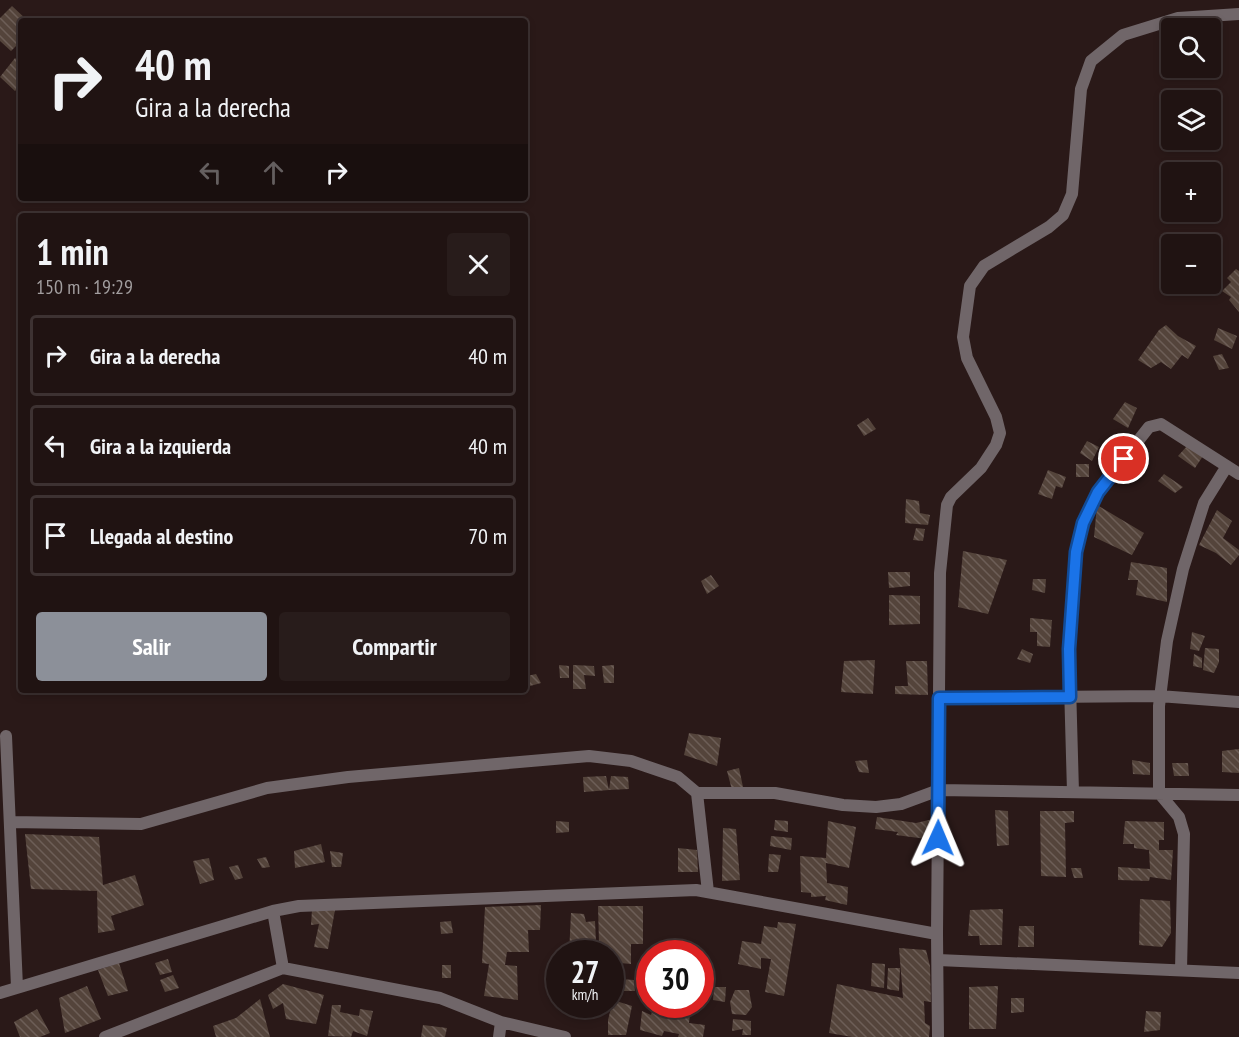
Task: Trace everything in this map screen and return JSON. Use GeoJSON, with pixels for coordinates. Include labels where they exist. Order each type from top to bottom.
{"type":"FeatureCollection","features":[{"type":"Feature","properties":{"kind":"street"},"geometry":{"type":"LineString","coordinates":[[938,1037],[940,573],[947,505],[951,497],[981,468],[996,445],[1000,432],[996,417],[967,358],[963,337],[970,286],[984,266],[1048,227],[1063,215],[1072,194],[1081,89],[1091,61],[1123,35],[1178,18],[1239,14]]}},
{"type":"Feature","properties":{"kind":"street"},"geometry":{"type":"LineString","coordinates":[[1073,792],[1069,649],[1076,552],[1083,523],[1098,492],[1149,427],[1155,424],[1161,424],[1239,474]]}},
{"type":"Feature","properties":{"kind":"street"},"geometry":{"type":"LineString","coordinates":[[1181,970],[1184,834],[1179,817],[1160,793],[1160,696],[1167,640],[1183,568],[1204,503],[1227,466]]}},
{"type":"Feature","properties":{"kind":"street"},"geometry":{"type":"LineString","coordinates":[[939,698],[1160,696],[1239,702]]}},
{"type":"Feature","properties":{"kind":"street"},"geometry":{"type":"LineString","coordinates":[[6,736],[16,987]]}},
{"type":"Feature","properties":{"kind":"street"},"geometry":{"type":"LineString","coordinates":[[10,822],[141,824],[267,788],[348,777],[589,756],[631,761],[678,777],[697,793],[775,793],[843,805],[876,807],[901,804],[939,790],[1239,795]]}},
{"type":"Feature","properties":{"kind":"street"},"geometry":{"type":"LineString","coordinates":[[697,793],[708,892]]}},
{"type":"Feature","properties":{"kind":"street"},"geometry":{"type":"LineString","coordinates":[[0,993],[273,911],[299,906],[696,890],[937,934]]}},
{"type":"Feature","properties":{"kind":"street"},"geometry":{"type":"LineString","coordinates":[[273,911],[283,968]]}},
{"type":"Feature","properties":{"kind":"street"},"geometry":{"type":"LineString","coordinates":[[938,960],[1239,973]]}},
{"type":"Feature","properties":{"kind":"street"},"geometry":{"type":"LineString","coordinates":[[105,1037],[283,968],[440,998],[501,1022],[565,1037]]}},
{"type":"Feature","properties":{"kind":"street"},"geometry":{"type":"LineString","coordinates":[[499,1037],[501,1022]]}},
{"type":"Feature","properties":{"kind":"building"},"geometry":{"type":"Polygon","coordinates":[[[12,6],[25,18],[18,18],[18,44],[11,51],[0,41],[0,18],[12,6]]]}},
{"type":"Feature","properties":{"kind":"building"},"geometry":{"type":"Polygon","coordinates":[[[15,58],[18,60],[18,88],[15,91],[0,77],[15,58]]]}},
{"type":"Feature","properties":{"kind":"building"},"geometry":{"type":"Polygon","coordinates":[[[1236,269],[1239,271],[1239,312],[1229,300],[1231,297],[1222,291],[1231,282],[1227,278],[1236,269]]]}},
{"type":"Feature","properties":{"kind":"building"},"geometry":{"type":"Polygon","coordinates":[[[1166,325],[1178,336],[1196,346],[1188,359],[1182,355],[1171,369],[1161,362],[1151,368],[1138,360],[1159,330],[1166,325]]]}},
{"type":"Feature","properties":{"kind":"building"},"geometry":{"type":"Polygon","coordinates":[[[1218,328],[1237,336],[1232,349],[1214,340],[1218,328]]]}},
{"type":"Feature","properties":{"kind":"building"},"geometry":{"type":"Polygon","coordinates":[[[1222,354],[1229,368],[1219,370],[1213,356],[1222,354]]]}},
{"type":"Feature","properties":{"kind":"building"},"geometry":{"type":"Polygon","coordinates":[[[1125,402],[1137,408],[1128,428],[1113,419],[1125,402]]]}},
{"type":"Feature","properties":{"kind":"building"},"geometry":{"type":"Polygon","coordinates":[[[868,418],[876,429],[864,436],[857,425],[868,418]]]}},
{"type":"Feature","properties":{"kind":"building"},"geometry":{"type":"Polygon","coordinates":[[[1087,441],[1099,447],[1092,461],[1080,453],[1087,441]]]}},
{"type":"Feature","properties":{"kind":"building"},"geometry":{"type":"Polygon","coordinates":[[[1187,446],[1203,456],[1195,468],[1178,456],[1187,446]]]}},
{"type":"Feature","properties":{"kind":"building"},"geometry":{"type":"Polygon","coordinates":[[[1076,464],[1089,464],[1089,477],[1076,477],[1076,464]]]}},
{"type":"Feature","properties":{"kind":"building"},"geometry":{"type":"Polygon","coordinates":[[[1048,470],[1066,477],[1062,488],[1056,486],[1052,499],[1038,494],[1048,470]]]}},
{"type":"Feature","properties":{"kind":"building"},"geometry":{"type":"Polygon","coordinates":[[[1164,474],[1183,487],[1175,493],[1158,481],[1164,474]]]}},
{"type":"Feature","properties":{"kind":"building"},"geometry":{"type":"Polygon","coordinates":[[[906,499],[919,501],[920,513],[930,515],[928,525],[905,523],[906,499]]]}},
{"type":"Feature","properties":{"kind":"building"},"geometry":{"type":"Polygon","coordinates":[[[1097,505],[1144,533],[1132,555],[1094,537],[1097,505]]]}},
{"type":"Feature","properties":{"kind":"building"},"geometry":{"type":"Polygon","coordinates":[[[1217,510],[1232,521],[1223,538],[1239,550],[1239,555],[1231,565],[1216,553],[1199,545],[1217,510]]]}},
{"type":"Feature","properties":{"kind":"building"},"geometry":{"type":"Polygon","coordinates":[[[916,528],[925,529],[923,541],[913,540],[916,528]]]}},
{"type":"Feature","properties":{"kind":"building"},"geometry":{"type":"Polygon","coordinates":[[[963,551],[1007,560],[988,614],[958,607],[963,551]]]}},
{"type":"Feature","properties":{"kind":"building"},"geometry":{"type":"Polygon","coordinates":[[[1131,562],[1167,568],[1167,602],[1136,595],[1138,580],[1128,580],[1131,562]]]}},
{"type":"Feature","properties":{"kind":"building"},"geometry":{"type":"Polygon","coordinates":[[[888,572],[910,572],[910,586],[889,588],[888,572]]]}},
{"type":"Feature","properties":{"kind":"building"},"geometry":{"type":"Polygon","coordinates":[[[711,575],[719,586],[707,594],[701,581],[711,575]]]}},
{"type":"Feature","properties":{"kind":"building"},"geometry":{"type":"Polygon","coordinates":[[[1033,579],[1046,579],[1045,593],[1032,590],[1033,579]]]}},
{"type":"Feature","properties":{"kind":"building"},"geometry":{"type":"Polygon","coordinates":[[[889,595],[920,596],[920,624],[889,625],[889,595]]]}},
{"type":"Feature","properties":{"kind":"building"},"geometry":{"type":"Polygon","coordinates":[[[1030,618],[1052,620],[1050,647],[1037,646],[1037,632],[1030,632],[1030,618]]]}},
{"type":"Feature","properties":{"kind":"building"},"geometry":{"type":"Polygon","coordinates":[[[1192,632],[1205,636],[1199,651],[1190,649],[1192,632]]]}},
{"type":"Feature","properties":{"kind":"building"},"geometry":{"type":"Polygon","coordinates":[[[1205,648],[1219,649],[1219,662],[1214,673],[1203,670],[1205,648]]]}},
{"type":"Feature","properties":{"kind":"building"},"geometry":{"type":"Polygon","coordinates":[[[1022,649],[1033,654],[1030,663],[1017,659],[1022,649]]]}},
{"type":"Feature","properties":{"kind":"building"},"geometry":{"type":"Polygon","coordinates":[[[1194,654],[1202,658],[1202,668],[1193,666],[1194,654]]]}},
{"type":"Feature","properties":{"kind":"building"},"geometry":{"type":"Polygon","coordinates":[[[875,660],[873,694],[841,692],[844,661],[875,660]]]}},
{"type":"Feature","properties":{"kind":"building"},"geometry":{"type":"Polygon","coordinates":[[[906,661],[927,661],[928,695],[895,694],[895,686],[908,686],[906,661]]]}},
{"type":"Feature","properties":{"kind":"building"},"geometry":{"type":"Polygon","coordinates":[[[559,665],[569,666],[569,678],[560,678],[559,665]]]}},
{"type":"Feature","properties":{"kind":"building"},"geometry":{"type":"Polygon","coordinates":[[[573,665],[594,666],[595,676],[584,675],[586,689],[573,689],[573,665]]]}},
{"type":"Feature","properties":{"kind":"building"},"geometry":{"type":"Polygon","coordinates":[[[614,665],[614,683],[604,683],[602,666],[614,665]]]}},
{"type":"Feature","properties":{"kind":"building"},"geometry":{"type":"Polygon","coordinates":[[[536,674],[541,683],[530,686],[528,676],[536,674]]]}},
{"type":"Feature","properties":{"kind":"building"},"geometry":{"type":"Polygon","coordinates":[[[689,733],[721,738],[717,766],[684,755],[689,733]]]}},
{"type":"Feature","properties":{"kind":"building"},"geometry":{"type":"Polygon","coordinates":[[[1239,749],[1239,773],[1222,772],[1222,751],[1239,749]]]}},
{"type":"Feature","properties":{"kind":"building"},"geometry":{"type":"Polygon","coordinates":[[[867,760],[869,773],[859,772],[855,761],[867,760]]]}},
{"type":"Feature","properties":{"kind":"building"},"geometry":{"type":"Polygon","coordinates":[[[1132,760],[1150,763],[1150,775],[1133,774],[1132,760]]]}},
{"type":"Feature","properties":{"kind":"building"},"geometry":{"type":"Polygon","coordinates":[[[1172,763],[1188,763],[1189,776],[1174,776],[1172,763]]]}},
{"type":"Feature","properties":{"kind":"building"},"geometry":{"type":"Polygon","coordinates":[[[739,768],[743,787],[732,790],[727,771],[739,768]]]}},
{"type":"Feature","properties":{"kind":"building"},"geometry":{"type":"Polygon","coordinates":[[[606,776],[609,790],[584,792],[583,777],[606,776]]]}},
{"type":"Feature","properties":{"kind":"building"},"geometry":{"type":"Polygon","coordinates":[[[611,776],[628,777],[629,789],[609,790],[611,776]]]}},
{"type":"Feature","properties":{"kind":"building"},"geometry":{"type":"Polygon","coordinates":[[[995,810],[1008,811],[1009,845],[997,846],[995,810]]]}},
{"type":"Feature","properties":{"kind":"building"},"geometry":{"type":"Polygon","coordinates":[[[1040,811],[1074,811],[1074,822],[1065,823],[1066,877],[1041,876],[1040,811]]]}},
{"type":"Feature","properties":{"kind":"building"},"geometry":{"type":"Polygon","coordinates":[[[877,817],[916,823],[933,819],[934,840],[896,835],[898,832],[875,829],[877,817]]]}},
{"type":"Feature","properties":{"kind":"building"},"geometry":{"type":"Polygon","coordinates":[[[775,820],[788,821],[788,832],[774,830],[775,820]]]}},
{"type":"Feature","properties":{"kind":"building"},"geometry":{"type":"Polygon","coordinates":[[[556,821],[569,822],[569,832],[556,833],[556,821]]]}},
{"type":"Feature","properties":{"kind":"building"},"geometry":{"type":"Polygon","coordinates":[[[828,821],[856,827],[849,868],[826,863],[827,883],[848,887],[847,905],[825,900],[826,896],[811,897],[811,893],[801,892],[800,856],[826,858],[828,821]]]}},
{"type":"Feature","properties":{"kind":"building"},"geometry":{"type":"Polygon","coordinates":[[[1125,821],[1164,822],[1164,840],[1159,840],[1159,850],[1173,850],[1171,880],[1150,877],[1149,881],[1118,880],[1118,867],[1150,869],[1149,850],[1134,848],[1134,844],[1123,844],[1125,821]]]}},
{"type":"Feature","properties":{"kind":"building"},"geometry":{"type":"Polygon","coordinates":[[[723,828],[736,829],[740,880],[722,881],[723,828]]]}},
{"type":"Feature","properties":{"kind":"building"},"geometry":{"type":"Polygon","coordinates":[[[25,834],[99,837],[103,885],[135,875],[144,905],[111,916],[115,930],[98,933],[97,891],[31,889],[25,834]]]}},
{"type":"Feature","properties":{"kind":"building"},"geometry":{"type":"Polygon","coordinates":[[[771,836],[792,838],[791,850],[770,846],[771,836]]]}},
{"type":"Feature","properties":{"kind":"building"},"geometry":{"type":"Polygon","coordinates":[[[321,844],[325,862],[295,868],[294,851],[321,844]]]}},
{"type":"Feature","properties":{"kind":"building"},"geometry":{"type":"Polygon","coordinates":[[[678,848],[697,850],[698,872],[678,872],[678,848]]]}},
{"type":"Feature","properties":{"kind":"building"},"geometry":{"type":"Polygon","coordinates":[[[330,851],[343,853],[341,867],[332,867],[330,851]]]}},
{"type":"Feature","properties":{"kind":"building"},"geometry":{"type":"Polygon","coordinates":[[[769,854],[781,855],[778,872],[768,872],[769,854]]]}},
{"type":"Feature","properties":{"kind":"building"},"geometry":{"type":"Polygon","coordinates":[[[266,857],[270,867],[262,868],[257,859],[266,857]]]}},
{"type":"Feature","properties":{"kind":"building"},"geometry":{"type":"Polygon","coordinates":[[[209,858],[214,880],[200,884],[193,861],[209,858]]]}},
{"type":"Feature","properties":{"kind":"building"},"geometry":{"type":"Polygon","coordinates":[[[238,865],[243,878],[235,880],[229,867],[238,865]]]}},
{"type":"Feature","properties":{"kind":"building"},"geometry":{"type":"Polygon","coordinates":[[[1071,868],[1081,868],[1083,878],[1074,878],[1071,868]]]}},
{"type":"Feature","properties":{"kind":"building"},"geometry":{"type":"Polygon","coordinates":[[[1140,899],[1170,901],[1171,933],[1162,947],[1139,945],[1140,899]]]}},
{"type":"Feature","properties":{"kind":"building"},"geometry":{"type":"Polygon","coordinates":[[[541,905],[540,930],[528,930],[529,952],[507,952],[505,965],[517,966],[518,1000],[484,996],[489,964],[482,963],[485,907],[541,905]]]}},
{"type":"Feature","properties":{"kind":"building"},"geometry":{"type":"Polygon","coordinates":[[[598,906],[643,906],[643,940],[636,940],[636,944],[631,944],[631,964],[624,963],[624,940],[599,940],[598,906]]]}},
{"type":"Feature","properties":{"kind":"building"},"geometry":{"type":"Polygon","coordinates":[[[1003,909],[1002,945],[980,945],[979,936],[968,936],[970,910],[1003,909]]]}},
{"type":"Feature","properties":{"kind":"building"},"geometry":{"type":"Polygon","coordinates":[[[312,910],[335,910],[328,949],[314,947],[319,924],[311,925],[312,910]]]}},
{"type":"Feature","properties":{"kind":"building"},"geometry":{"type":"Polygon","coordinates":[[[571,913],[584,914],[586,922],[595,921],[596,940],[570,940],[571,913]]]}},
{"type":"Feature","properties":{"kind":"building"},"geometry":{"type":"Polygon","coordinates":[[[451,921],[453,933],[441,934],[440,922],[451,921]]]}},
{"type":"Feature","properties":{"kind":"building"},"geometry":{"type":"Polygon","coordinates":[[[778,922],[796,924],[784,996],[765,992],[771,959],[761,958],[761,969],[738,964],[742,941],[761,944],[764,926],[777,928],[778,922]]]}},
{"type":"Feature","properties":{"kind":"building"},"geometry":{"type":"Polygon","coordinates":[[[1019,926],[1034,926],[1034,947],[1018,947],[1019,926]]]}},
{"type":"Feature","properties":{"kind":"building"},"geometry":{"type":"Polygon","coordinates":[[[899,948],[926,950],[930,966],[931,1002],[924,1001],[925,1023],[930,1026],[929,1037],[852,1037],[829,1033],[837,984],[903,998],[899,948]]]}},
{"type":"Feature","properties":{"kind":"building"},"geometry":{"type":"Polygon","coordinates":[[[168,959],[172,972],[160,975],[155,963],[168,959]]]}},
{"type":"Feature","properties":{"kind":"building"},"geometry":{"type":"Polygon","coordinates":[[[119,963],[128,991],[108,996],[98,970],[119,963]]]}},
{"type":"Feature","properties":{"kind":"building"},"geometry":{"type":"Polygon","coordinates":[[[872,963],[885,964],[884,988],[871,986],[872,963]]]}},
{"type":"Feature","properties":{"kind":"building"},"geometry":{"type":"Polygon","coordinates":[[[442,965],[451,965],[451,978],[442,978],[442,965]]]}},
{"type":"Feature","properties":{"kind":"building"},"geometry":{"type":"Polygon","coordinates":[[[888,968],[900,968],[899,991],[887,989],[888,968]]]}},
{"type":"Feature","properties":{"kind":"building"},"geometry":{"type":"Polygon","coordinates":[[[173,975],[179,988],[165,992],[160,980],[173,975]]]}},
{"type":"Feature","properties":{"kind":"building"},"geometry":{"type":"Polygon","coordinates":[[[624,979],[634,980],[635,991],[624,991],[624,979]]]}},
{"type":"Feature","properties":{"kind":"building"},"geometry":{"type":"Polygon","coordinates":[[[283,984],[324,995],[316,1024],[286,1019],[283,1003],[273,1009],[268,995],[283,984]]]}},
{"type":"Feature","properties":{"kind":"building"},"geometry":{"type":"Polygon","coordinates":[[[87,986],[101,1019],[65,1033],[59,998],[87,986]]]}},
{"type":"Feature","properties":{"kind":"building"},"geometry":{"type":"Polygon","coordinates":[[[998,986],[996,1029],[969,1029],[969,987],[998,986]]]}},
{"type":"Feature","properties":{"kind":"building"},"geometry":{"type":"Polygon","coordinates":[[[714,987],[726,987],[725,1002],[714,1000],[714,987]]]}},
{"type":"Feature","properties":{"kind":"building"},"geometry":{"type":"Polygon","coordinates":[[[735,990],[749,990],[752,1007],[746,1015],[732,1014],[730,1002],[735,990]]]}},
{"type":"Feature","properties":{"kind":"building"},"geometry":{"type":"Polygon","coordinates":[[[1011,998],[1024,998],[1024,1012],[1011,1013],[1011,998]]]}},
{"type":"Feature","properties":{"kind":"building"},"geometry":{"type":"Polygon","coordinates":[[[260,999],[270,1037],[216,1037],[213,1026],[236,1018],[260,999]]]}},
{"type":"Feature","properties":{"kind":"building"},"geometry":{"type":"Polygon","coordinates":[[[624,1003],[632,1006],[626,1035],[608,1035],[608,1018],[624,1018],[624,1003]]]}},
{"type":"Feature","properties":{"kind":"building"},"geometry":{"type":"Polygon","coordinates":[[[332,1005],[341,1005],[340,1012],[359,1016],[360,1009],[373,1011],[367,1036],[353,1031],[351,1037],[328,1036],[332,1005]]]}},
{"type":"Feature","properties":{"kind":"building"},"geometry":{"type":"Polygon","coordinates":[[[37,1009],[50,1033],[40,1037],[20,1037],[14,1022],[37,1009]]]}},
{"type":"Feature","properties":{"kind":"building"},"geometry":{"type":"Polygon","coordinates":[[[1146,1011],[1161,1012],[1160,1030],[1144,1032],[1146,1011]]]}},
{"type":"Feature","properties":{"kind":"building"},"geometry":{"type":"Polygon","coordinates":[[[641,1018],[690,1018],[689,1023],[705,1025],[703,1037],[678,1037],[679,1034],[664,1031],[662,1036],[640,1030],[641,1018]]]}},
{"type":"Feature","properties":{"kind":"building"},"geometry":{"type":"Polygon","coordinates":[[[733,1019],[751,1021],[751,1035],[742,1035],[743,1029],[732,1031],[733,1019]]]}},
{"type":"Feature","properties":{"kind":"building"},"geometry":{"type":"Polygon","coordinates":[[[423,1025],[447,1028],[445,1037],[421,1037],[423,1025]]]}},
{"type":"Feature","properties":{"kind":"route"},"geometry":{"type":"LineString","coordinates":[[938,838],[939,698],[1070,697],[1069,649],[1076,552],[1083,523],[1098,492],[1124,459]]}}]}
